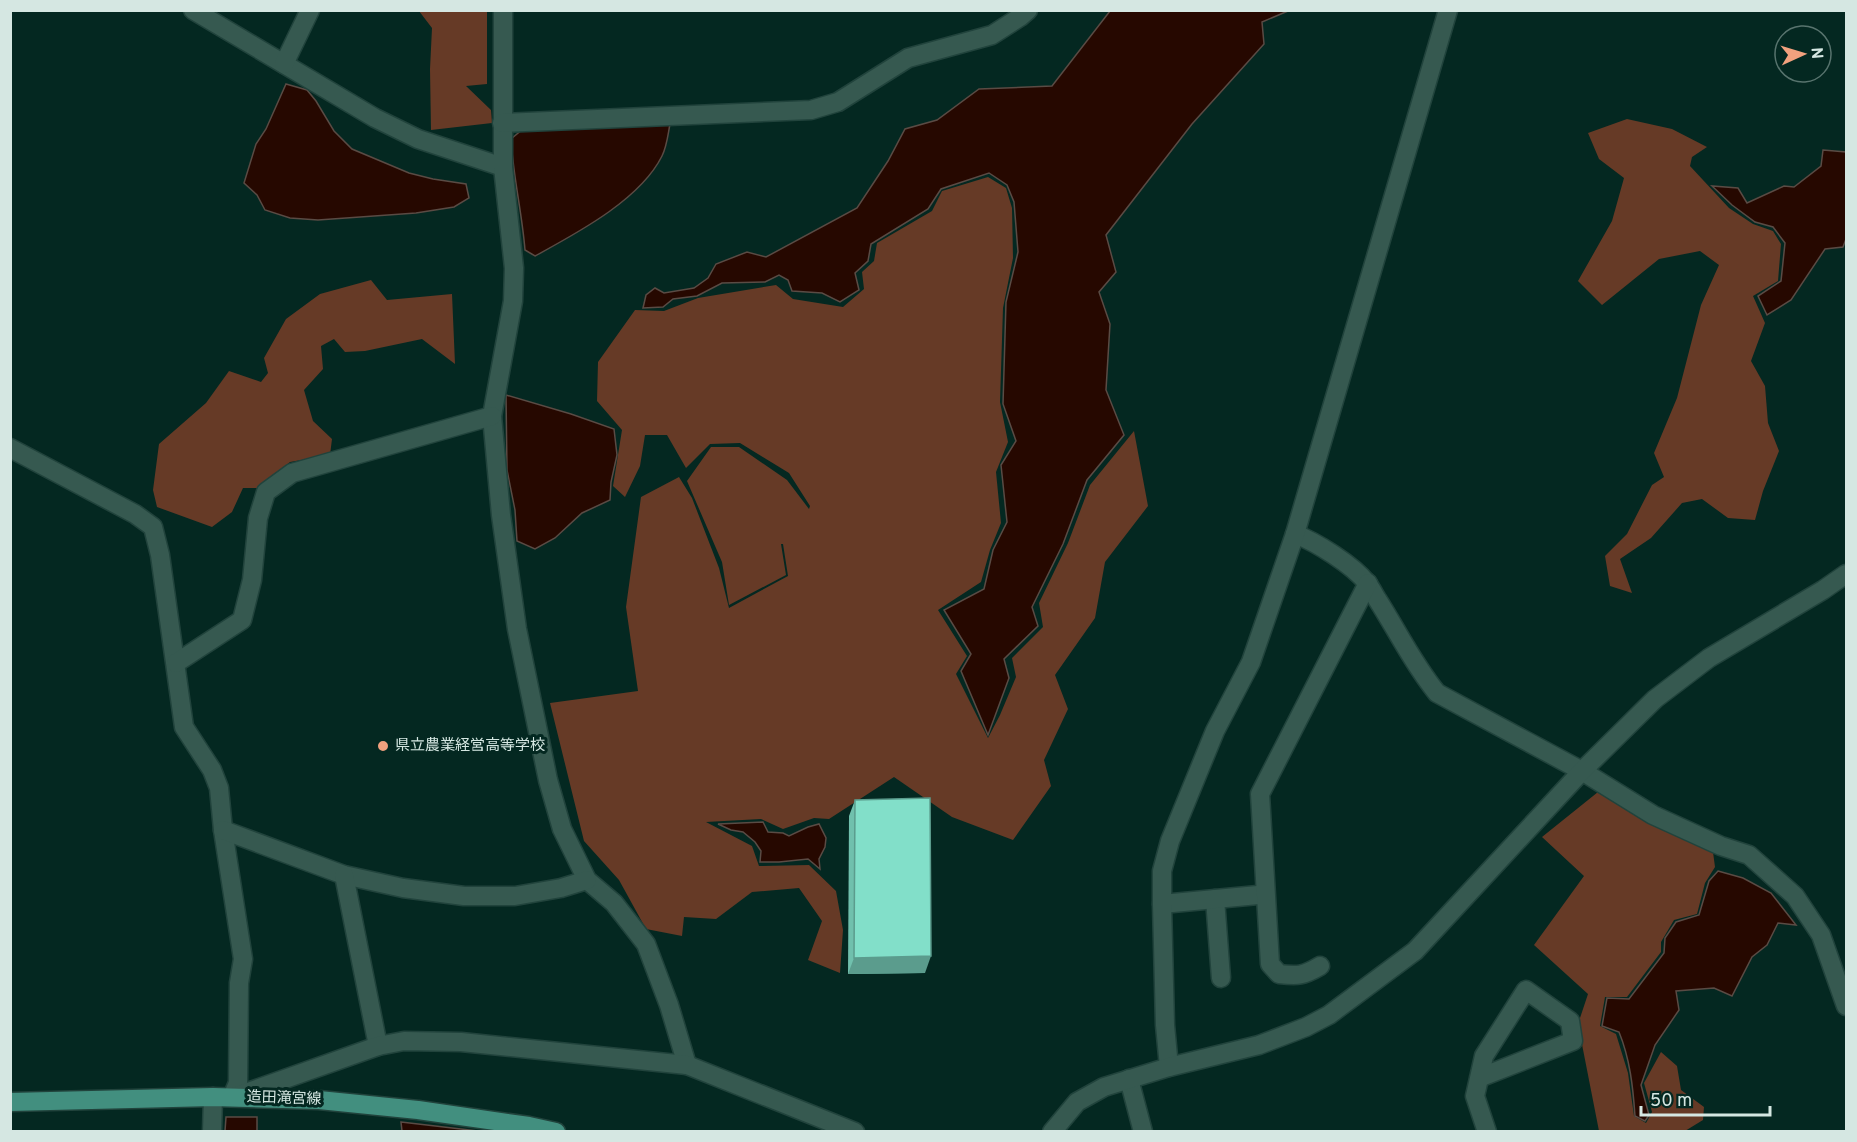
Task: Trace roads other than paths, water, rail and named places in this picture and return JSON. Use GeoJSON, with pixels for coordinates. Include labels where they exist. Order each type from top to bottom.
{"type":"FeatureCollection","features":[{"type":"Feature","properties":{"kind":"main road","name":"造田滝宮線"},"geometry":{"type":"LineString","coordinates":[[10,1102],[213,1097],[319,1100],[418,1110],[556,1131]]}},
{"type":"Feature","properties":{"kind":"street"},"geometry":{"type":"LineString","coordinates":[[193,10],[375,117],[418,139],[503,167]]}},
{"type":"Feature","properties":{"kind":"street"},"geometry":{"type":"LineString","coordinates":[[284,64],[310,10]]}},
{"type":"Feature","properties":{"kind":"street"},"geometry":{"type":"LineString","coordinates":[[503,10],[503,167],[514,268],[513,290],[492,416],[501,515],[517,629],[548,780],[562,829],[587,880],[614,903],[646,944],[669,1005],[687,1065]]}},
{"type":"Feature","properties":{"kind":"street"},"geometry":{"type":"LineString","coordinates":[[502,123],[811,110],[838,102],[908,58],[992,35],[1020,18],[1028,10]]}},
{"type":"Feature","properties":{"kind":"street"},"geometry":{"type":"LineString","coordinates":[[1169,1067],[1165,1025],[1162,871],[1170,841],[1215,731],[1251,662],[1295,534],[1448,10]]}},
{"type":"Feature","properties":{"kind":"street"},"geometry":{"type":"LineString","coordinates":[[176,663],[242,620],[252,580],[258,518],[266,492],[292,473],[492,416]]}},
{"type":"Feature","properties":{"kind":"street"},"geometry":{"type":"LineString","coordinates":[[10,448],[135,514],[153,527],[160,555],[184,727],[212,770],[219,788],[223,830],[243,959],[239,983],[238,1083],[232,1097]]}},
{"type":"Feature","properties":{"kind":"street"},"geometry":{"type":"LineString","coordinates":[[1295,534],[1311,540],[1368,583],[1421,675],[1437,693],[1582,771],[1653,814],[1721,846],[1749,855],[1777,878],[1795,896],[1821,935],[1846,1006]]}},
{"type":"Feature","properties":{"kind":"street"},"geometry":{"type":"LineString","coordinates":[[1052,1131],[1077,1102],[1104,1087],[1169,1067],[1259,1045],[1306,1027],[1329,1015],[1415,951],[1582,771],[1655,699],[1709,658],[1846,574]]}},
{"type":"Feature","properties":{"kind":"street"},"geometry":{"type":"LineString","coordinates":[[1320,966],[1305,975],[1289,975],[1279,974],[1270,964],[1260,794],[1368,583]]}},
{"type":"Feature","properties":{"kind":"street"},"geometry":{"type":"LineString","coordinates":[[223,830],[344,875],[403,888],[464,896],[515,896],[561,888],[587,880]]}},
{"type":"Feature","properties":{"kind":"street"},"geometry":{"type":"LineString","coordinates":[[344,875],[378,1046]]}},
{"type":"Feature","properties":{"kind":"street"},"geometry":{"type":"LineString","coordinates":[[1162,904],[1258,895]]}},
{"type":"Feature","properties":{"kind":"street"},"geometry":{"type":"LineString","coordinates":[[1215,899],[1221,978]]}},
{"type":"Feature","properties":{"kind":"street"},"geometry":{"type":"LineString","coordinates":[[1479,1078],[1573,1041],[1570,1021],[1526,990],[1484,1056],[1474,1096],[1487,1131]]}},
{"type":"Feature","properties":{"kind":"street"},"geometry":{"type":"LineString","coordinates":[[232,1097],[378,1046],[404,1041],[461,1042],[687,1065],[855,1131]]}},
{"type":"Feature","properties":{"kind":"street"},"geometry":{"type":"LineString","coordinates":[[1129,1079],[1143,1131]]}},
{"type":"Feature","properties":{"kind":"street"},"geometry":{"type":"LineString","coordinates":[[212,1131],[213,1097]]}},
{"type":"Feature","properties":{"kind":"place","name":"県立農業経営高等学校"},"geometry":{"type":"Point","coordinates":[383,746]}}]}
